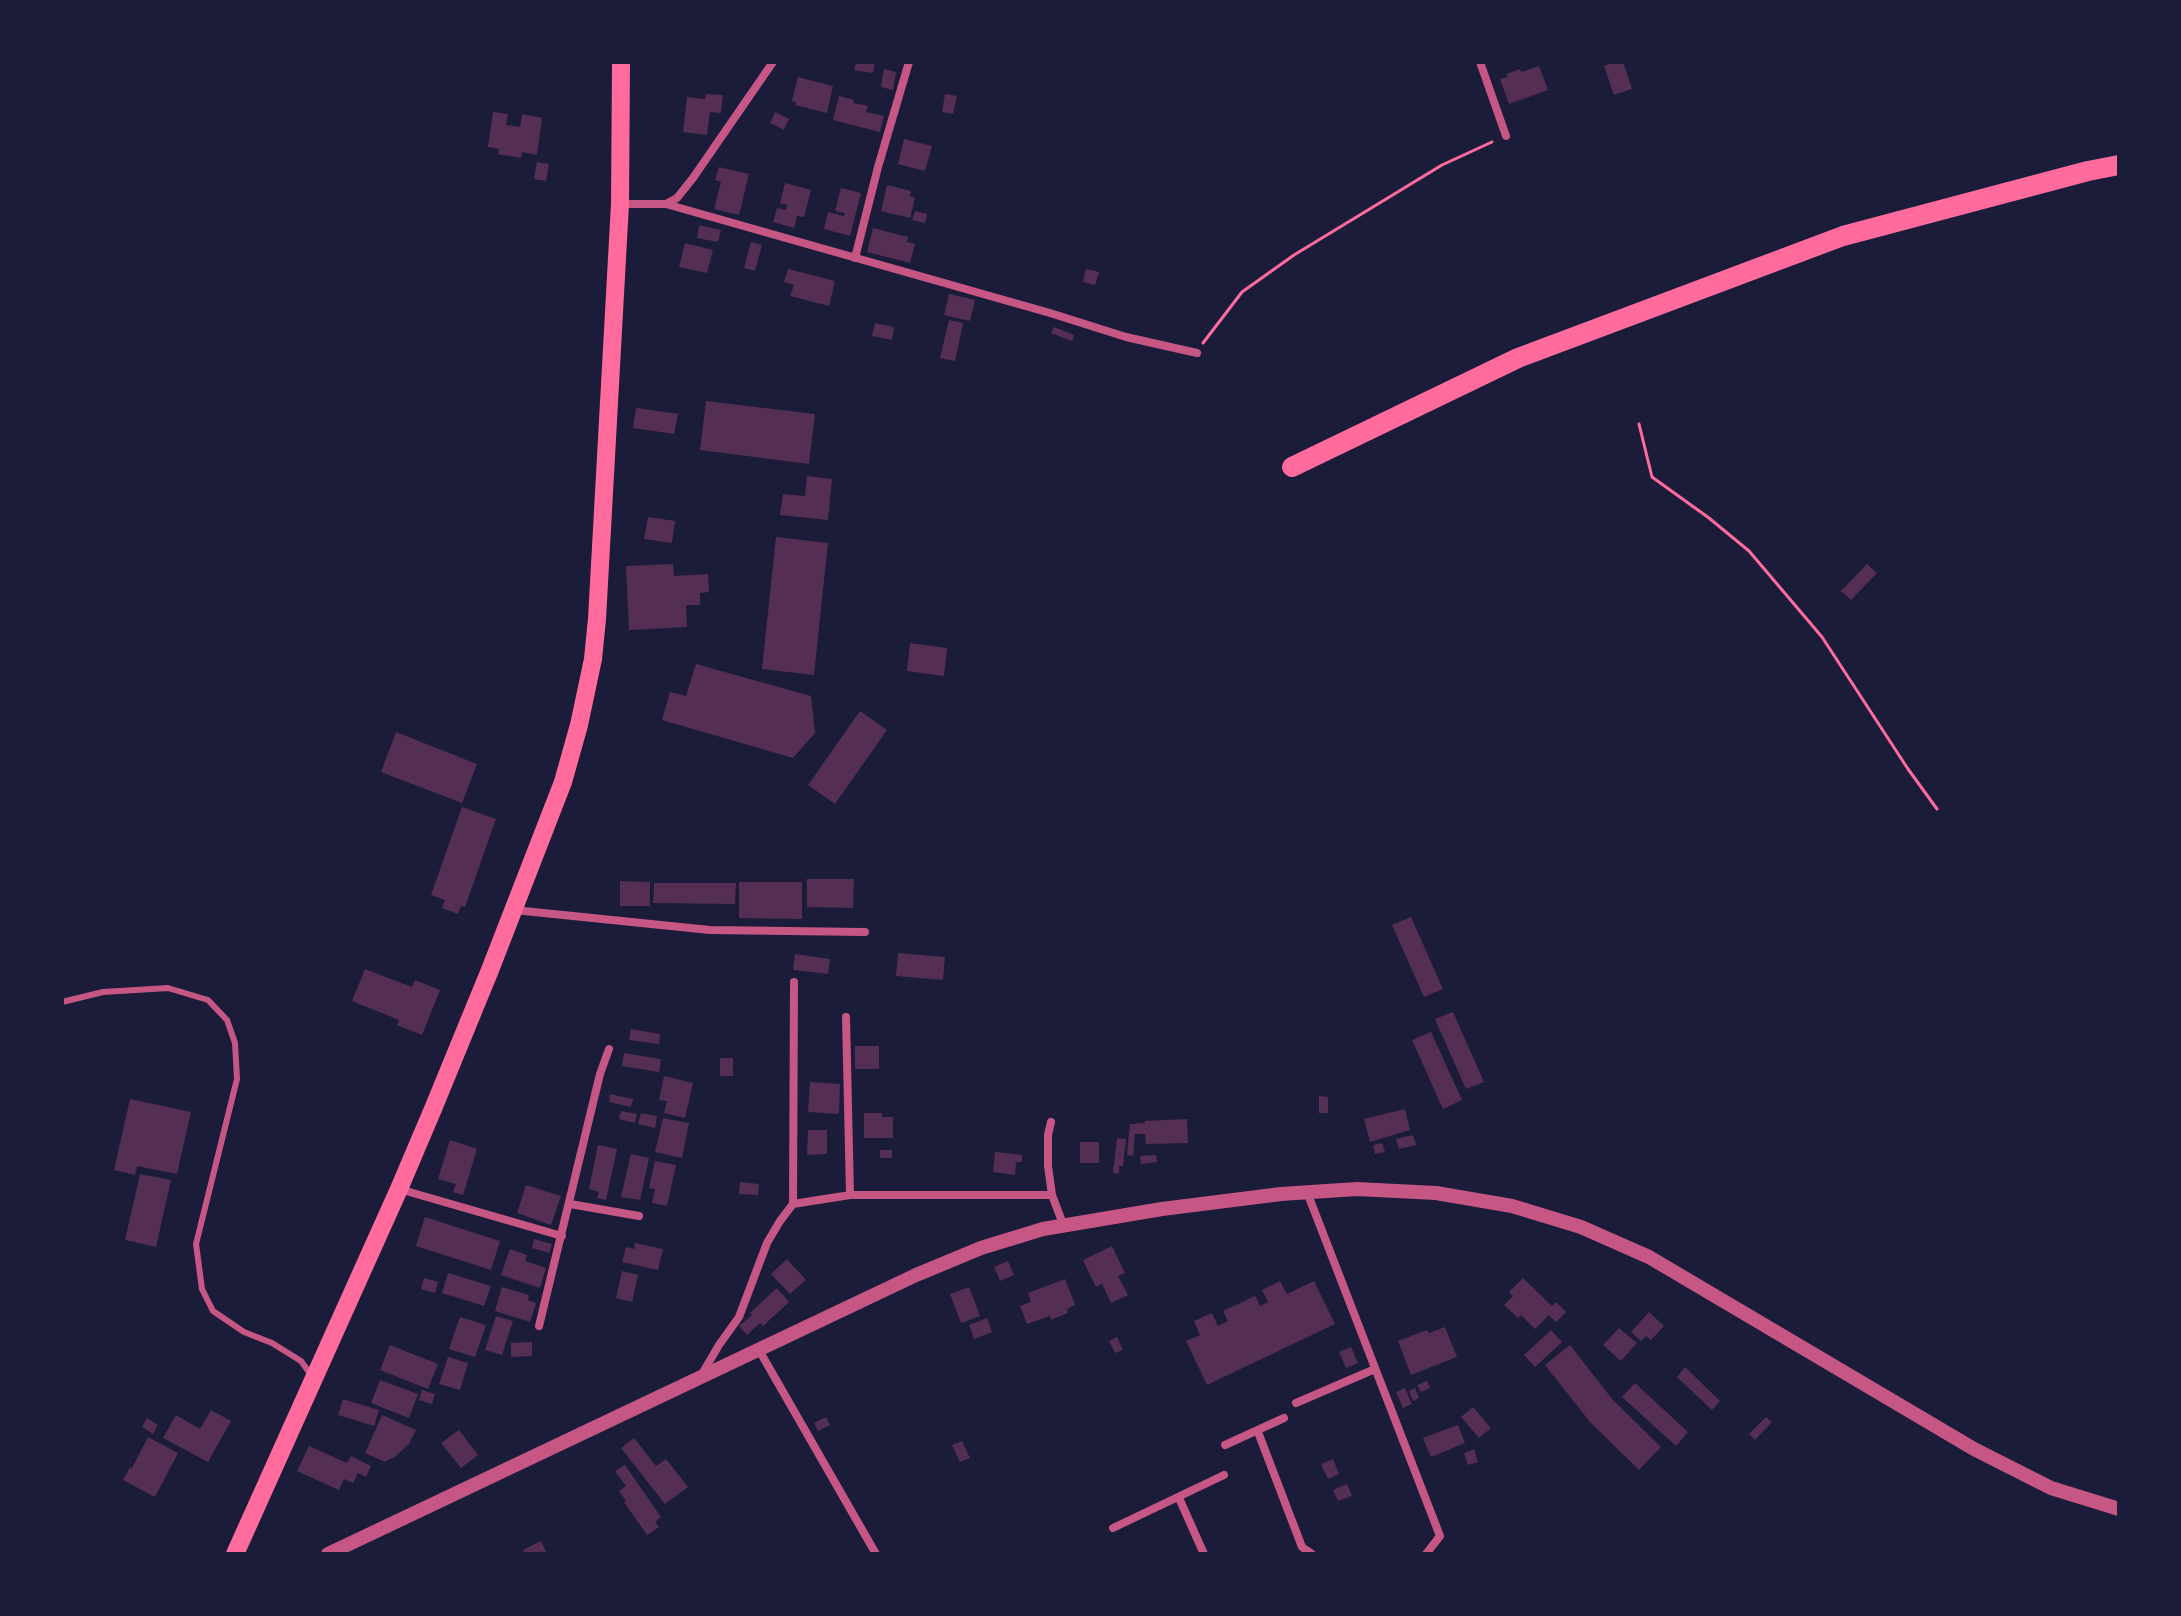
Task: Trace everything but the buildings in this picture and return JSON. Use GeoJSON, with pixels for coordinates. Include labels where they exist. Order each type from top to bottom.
{"type":"FeatureCollection","features":[{"type":"Feature","properties":{"kind":"highway"},"geometry":{"type":"LineString","coordinates":[[235,1554],[399,1189],[514,910],[563,782],[579,725],[593,659],[597,619],[620,204],[621,62]]}},
{"type":"Feature","properties":{"kind":"highway"},"geometry":{"type":"LineString","coordinates":[[1292,467],[1518,358],[1843,236],[2119,165]]}},
{"type":"Feature","properties":{"kind":"street"},"geometry":{"type":"LineString","coordinates":[[666,204],[677,198],[693,178],[773,62]]}},
{"type":"Feature","properties":{"kind":"street"},"geometry":{"type":"LineString","coordinates":[[855,258],[909,62]]}},
{"type":"Feature","properties":{"kind":"street"},"geometry":{"type":"LineString","coordinates":[[1480,62],[1506,136]]}},
{"type":"Feature","properties":{"kind":"street"},"geometry":{"type":"LineString","coordinates":[[620,204],[666,204],[1126,337],[1197,353]]}},
{"type":"Feature","properties":{"kind":"street"},"geometry":{"type":"LineString","coordinates":[[514,910],[710,930],[865,932]]}},
{"type":"Feature","properties":{"kind":"street"},"geometry":{"type":"LineString","coordinates":[[700,1378],[739,1317],[767,1243],[793,1204],[794,982]]}},
{"type":"Feature","properties":{"kind":"street"},"geometry":{"type":"LineString","coordinates":[[846,1017],[850,1195]]}},
{"type":"Feature","properties":{"kind":"street"},"geometry":{"type":"LineString","coordinates":[[539,1326],[600,1074],[609,1049]]}},
{"type":"Feature","properties":{"kind":"street"},"geometry":{"type":"LineString","coordinates":[[1051,1122],[1048,1166],[1052,1195],[1063,1224]]}},
{"type":"Feature","properties":{"kind":"street"},"geometry":{"type":"LineString","coordinates":[[399,1189],[562,1236]]}},
{"type":"Feature","properties":{"kind":"street"},"geometry":{"type":"LineString","coordinates":[[328,1554],[916,1275],[981,1248],[1063,1224],[1162,1209],[1357,1189],[1436,1193],[1512,1206],[1581,1227],[1649,1257],[1974,1449],[2051,1488],[2119,1509]]}},
{"type":"Feature","properties":{"kind":"street"},"geometry":{"type":"LineString","coordinates":[[1307,1192],[1440,1536],[1426,1554]]}},
{"type":"Feature","properties":{"kind":"street"},"geometry":{"type":"LineString","coordinates":[[793,1204],[850,1195],[1052,1195]]}},
{"type":"Feature","properties":{"kind":"street"},"geometry":{"type":"LineString","coordinates":[[570,1204],[639,1216]]}},
{"type":"Feature","properties":{"kind":"street"},"geometry":{"type":"LineString","coordinates":[[759,1350],[876,1554]]}},
{"type":"Feature","properties":{"kind":"street"},"geometry":{"type":"LineString","coordinates":[[1296,1403],[1375,1369]]}},
{"type":"Feature","properties":{"kind":"street"},"geometry":{"type":"LineString","coordinates":[[1225,1445],[1284,1418]]}},
{"type":"Feature","properties":{"kind":"street"},"geometry":{"type":"LineString","coordinates":[[1258,1432],[1302,1547],[1312,1554]]}},
{"type":"Feature","properties":{"kind":"street"},"geometry":{"type":"LineString","coordinates":[[1113,1528],[1224,1475]]}},
{"type":"Feature","properties":{"kind":"street"},"geometry":{"type":"LineString","coordinates":[[1179,1498],[1204,1554]]}},
{"type":"Feature","properties":{"kind":"lane"},"geometry":{"type":"LineString","coordinates":[[62,1002],[103,992],[168,988],[208,1000],[227,1020],[235,1043],[237,1079],[196,1244],[202,1289],[213,1311],[244,1332],[272,1343],[301,1361],[313,1378]]}},
{"type":"Feature","properties":{"kind":"path"},"geometry":{"type":"LineString","coordinates":[[1197,353],[1242,292],[1294,255],[1442,165],[1506,136]]}},
{"type":"Feature","properties":{"kind":"path"},"geometry":{"type":"LineString","coordinates":[[1639,424],[1652,477],[1749,551],[1822,637],[1937,809]]}}]}
